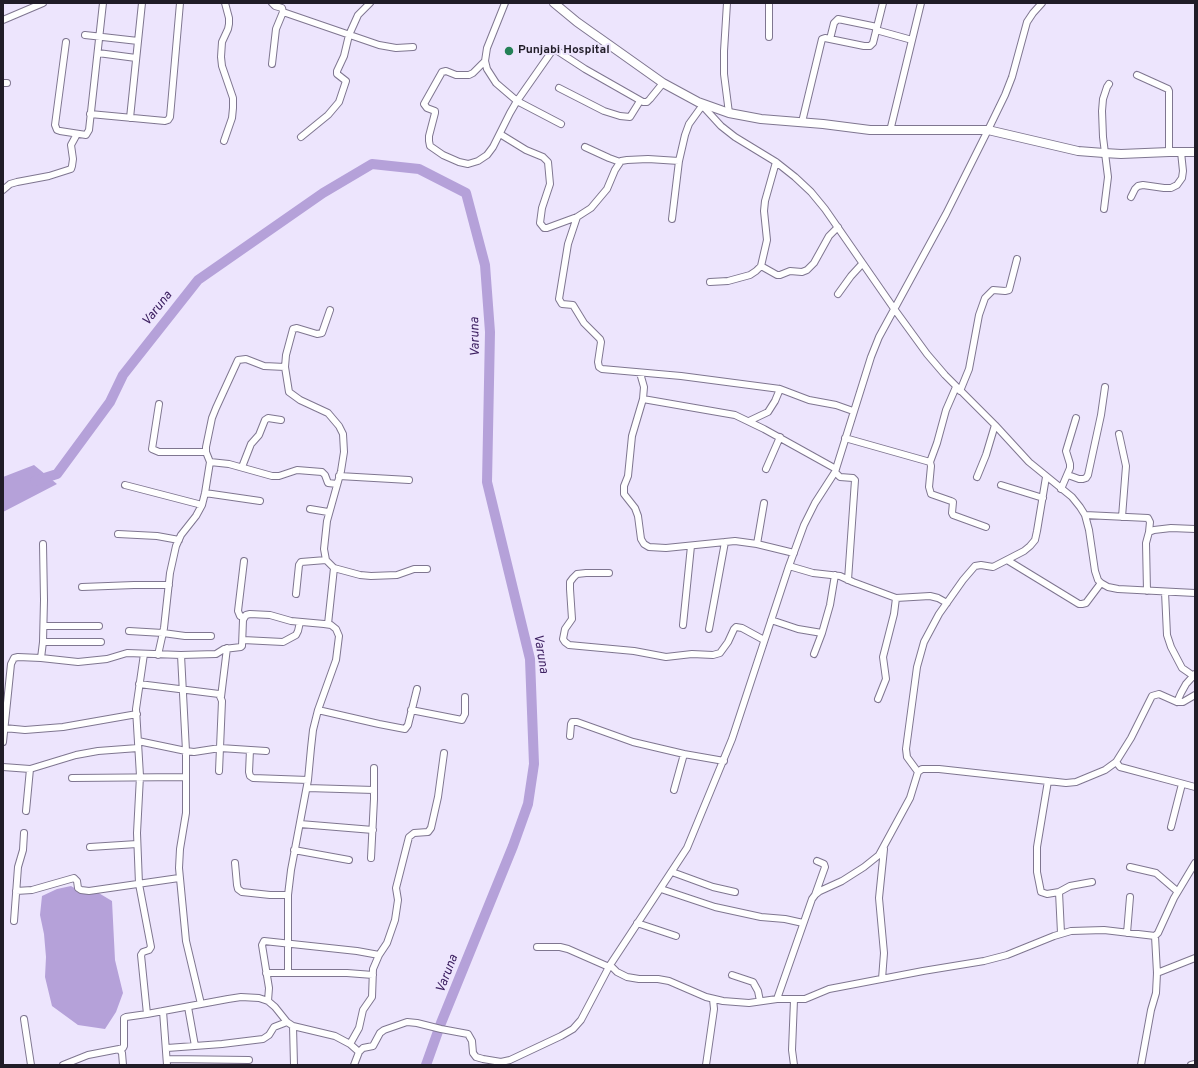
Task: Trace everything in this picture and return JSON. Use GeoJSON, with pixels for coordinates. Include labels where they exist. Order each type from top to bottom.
{"type":"FeatureCollection","features":[{"type":"Feature","properties":{"kind":"street"},"geometry":{"type":"LineString","coordinates":[[3,20],[43,3]]}},
{"type":"Feature","properties":{"kind":"street"},"geometry":{"type":"LineString","coordinates":[[66,42],[55,125],[57,130],[60,131],[87,134],[98,54],[103,3]]}},
{"type":"Feature","properties":{"kind":"street"},"geometry":{"type":"LineString","coordinates":[[130,118],[142,3]]}},
{"type":"Feature","properties":{"kind":"street"},"geometry":{"type":"LineString","coordinates":[[90,114],[165,121],[168,120],[170,117],[180,3]]}},
{"type":"Feature","properties":{"kind":"street"},"geometry":{"type":"LineString","coordinates":[[224,141],[232,118],[233,108],[232,94],[222,66],[221,57],[222,42],[229,24],[225,3]]}},
{"type":"Feature","properties":{"kind":"street"},"geometry":{"type":"LineString","coordinates":[[272,3],[275,6],[282,8],[283,12],[386,47],[413,46]]}},
{"type":"Feature","properties":{"kind":"street"},"geometry":{"type":"LineString","coordinates":[[301,137],[328,115],[339,102],[346,81],[337,74],[337,71],[344,56],[348,35],[358,15],[370,3]]}},
{"type":"Feature","properties":{"kind":"street"},"geometry":{"type":"LineString","coordinates":[[505,3],[487,48],[485,61],[487,69],[496,83],[517,101],[561,124]]}},
{"type":"Feature","properties":{"kind":"street"},"geometry":{"type":"LineString","coordinates":[[554,3],[577,22],[663,83],[700,104],[729,113],[761,119],[870,130],[988,130],[1078,151],[1104,154],[1195,152]]}},
{"type":"Feature","properties":{"kind":"street"},"geometry":{"type":"LineString","coordinates":[[727,3],[724,74],[729,113]]}},
{"type":"Feature","properties":{"kind":"street"},"geometry":{"type":"LineString","coordinates":[[769,3],[769,37]]}},
{"type":"Feature","properties":{"kind":"street"},"geometry":{"type":"LineString","coordinates":[[802,122],[820,41],[825,38],[870,46],[883,3]]}},
{"type":"Feature","properties":{"kind":"street"},"geometry":{"type":"LineString","coordinates":[[890,131],[920,3]]}},
{"type":"Feature","properties":{"kind":"street"},"geometry":{"type":"LineString","coordinates":[[354,1065],[359,1052],[363,1048],[373,1046],[380,1033],[384,1030],[407,1022],[468,1034],[472,1041],[473,1053],[476,1057],[501,1062],[510,1060],[574,1029],[610,966],[687,848],[724,761],[789,566],[809,513],[835,470],[871,356],[946,214],[988,130],[1012,77],[1027,22],[1042,3]]}},
{"type":"Feature","properties":{"kind":"street"},"geometry":{"type":"LineString","coordinates":[[272,64],[276,30],[283,12]]}},
{"type":"Feature","properties":{"kind":"street"},"geometry":{"type":"LineString","coordinates":[[830,39],[834,23],[838,19],[876,28],[912,40]]}},
{"type":"Feature","properties":{"kind":"street"},"geometry":{"type":"LineString","coordinates":[[85,35],[138,41]]}},
{"type":"Feature","properties":{"kind":"street"},"geometry":{"type":"LineString","coordinates":[[485,61],[469,75],[456,75],[446,71],[442,72],[424,104],[427,108],[435,111],[436,114],[429,142],[430,146],[443,155],[468,164],[478,161],[487,155],[493,147],[517,101],[550,52],[554,50],[640,101],[647,102],[663,83]]}},
{"type":"Feature","properties":{"kind":"street"},"geometry":{"type":"LineString","coordinates":[[98,54],[136,58]]}},
{"type":"Feature","properties":{"kind":"street"},"geometry":{"type":"LineString","coordinates":[[1137,75],[1168,89],[1169,91],[1169,152]]}},
{"type":"Feature","properties":{"kind":"street"},"geometry":{"type":"LineString","coordinates":[[1104,209],[1108,177],[1104,154],[1103,99],[1106,87],[1109,84]]}},
{"type":"Feature","properties":{"kind":"street"},"geometry":{"type":"LineString","coordinates":[[559,88],[604,111],[620,116],[630,117],[640,101]]}},
{"type":"Feature","properties":{"kind":"street"},"geometry":{"type":"LineString","coordinates":[[672,219],[679,162],[685,135],[700,104]]}},
{"type":"Feature","properties":{"kind":"street"},"geometry":{"type":"LineString","coordinates":[[700,104],[721,126],[735,137],[776,162],[811,192],[826,209],[894,310],[927,354],[958,389],[995,425],[1018,452],[1046,477],[1072,497],[1085,515],[1089,530],[1095,571],[1098,580],[1101,583],[1108,587],[1118,589],[1195,593]]}},
{"type":"Feature","properties":{"kind":"street"},"geometry":{"type":"LineString","coordinates":[[3,190],[10,184],[66,172],[70,169],[73,159],[72,145],[77,134]]}},
{"type":"Feature","properties":{"kind":"street"},"geometry":{"type":"LineString","coordinates":[[500,134],[532,154],[543,157],[548,162],[550,184],[542,208],[540,223],[541,226],[547,228],[577,217],[591,208],[602,197],[620,162]]}},
{"type":"Feature","properties":{"kind":"street"},"geometry":{"type":"LineString","coordinates":[[585,147],[620,162],[627,160],[648,159],[679,162]]}},
{"type":"Feature","properties":{"kind":"street"},"geometry":{"type":"LineString","coordinates":[[1132,197],[1138,186],[1143,185],[1171,188],[1177,185],[1182,178],[1183,171],[1181,152]]}},
{"type":"Feature","properties":{"kind":"street"},"geometry":{"type":"LineString","coordinates":[[710,282],[728,281],[750,276],[760,266],[767,240],[764,211],[765,201],[776,162]]}},
{"type":"Feature","properties":{"kind":"street"},"geometry":{"type":"LineString","coordinates":[[577,217],[568,244],[560,301],[562,304],[573,306],[584,324],[600,339],[599,367],[602,369],[681,376],[780,389],[804,398],[836,405],[853,411]]}},
{"type":"Feature","properties":{"kind":"street"},"geometry":{"type":"LineString","coordinates":[[760,266],[777,275],[790,271],[802,272],[807,270],[814,263],[829,236],[838,227]]}},
{"type":"Feature","properties":{"kind":"street"},"geometry":{"type":"LineString","coordinates":[[986,527],[953,515],[951,500],[931,494],[929,487],[930,462],[946,410],[969,369],[979,315],[985,298],[996,289],[1006,291],[1009,290],[1017,260]]}},
{"type":"Feature","properties":{"kind":"street"},"geometry":{"type":"LineString","coordinates":[[838,294],[862,264]]}},
{"type":"Feature","properties":{"kind":"street"},"geometry":{"type":"LineString","coordinates":[[330,310],[322,333],[317,334],[297,328],[293,329],[286,355],[285,367],[289,392],[292,396],[328,413],[339,426],[343,434],[344,452],[338,484],[328,512],[324,549],[326,560],[334,568],[360,575],[371,576],[397,576],[414,569],[427,569]]}},
{"type":"Feature","properties":{"kind":"street"},"geometry":{"type":"LineString","coordinates":[[158,655],[163,633],[173,556],[181,535],[196,516],[202,505],[205,493],[210,462],[206,452],[212,418],[238,360],[246,359],[264,366],[285,367]]}},
{"type":"Feature","properties":{"kind":"street"},"geometry":{"type":"LineString","coordinates":[[640,373],[644,387],[643,398],[632,436],[628,476],[624,486],[624,494],[635,508],[638,516],[641,539],[644,544],[649,547],[657,548],[735,541],[757,544],[794,553]]}},
{"type":"Feature","properties":{"kind":"street"},"geometry":{"type":"LineString","coordinates":[[1068,475],[1079,479],[1086,478],[1088,475],[1101,415],[1105,387]]}},
{"type":"Feature","properties":{"kind":"street"},"geometry":{"type":"LineString","coordinates":[[749,421],[768,412],[780,389]]}},
{"type":"Feature","properties":{"kind":"street"},"geometry":{"type":"LineString","coordinates":[[643,398],[714,412],[729,413],[749,421],[780,437],[835,470],[840,477],[853,478],[855,480],[848,580]]}},
{"type":"Feature","properties":{"kind":"street"},"geometry":{"type":"LineString","coordinates":[[159,404],[152,449],[159,452],[206,452]]}},
{"type":"Feature","properties":{"kind":"street"},"geometry":{"type":"LineString","coordinates":[[242,467],[250,444],[259,436],[265,420],[268,418],[281,420]]}},
{"type":"Feature","properties":{"kind":"street"},"geometry":{"type":"LineString","coordinates":[[1061,489],[1068,475],[1070,464],[1066,451],[1076,418]]}},
{"type":"Feature","properties":{"kind":"street"},"geometry":{"type":"LineString","coordinates":[[977,477],[986,455],[995,425]]}},
{"type":"Feature","properties":{"kind":"street"},"geometry":{"type":"LineString","coordinates":[[1119,434],[1126,466],[1122,517]]}},
{"type":"Feature","properties":{"kind":"street"},"geometry":{"type":"LineString","coordinates":[[766,469],[780,437]]}},
{"type":"Feature","properties":{"kind":"street"},"geometry":{"type":"LineString","coordinates":[[845,438],[930,462]]}},
{"type":"Feature","properties":{"kind":"street"},"geometry":{"type":"LineString","coordinates":[[210,462],[242,467],[279,476],[297,470],[322,472],[328,483],[338,484]]}},
{"type":"Feature","properties":{"kind":"street"},"geometry":{"type":"LineString","coordinates":[[339,476],[408,480]]}},
{"type":"Feature","properties":{"kind":"street"},"geometry":{"type":"LineString","coordinates":[[918,772],[907,757],[906,748],[917,667],[924,642],[939,614],[975,566],[981,564],[993,567],[1024,551],[1035,540],[1046,477]]}},
{"type":"Feature","properties":{"kind":"street"},"geometry":{"type":"LineString","coordinates":[[125,485],[202,505]]}},
{"type":"Feature","properties":{"kind":"street"},"geometry":{"type":"LineString","coordinates":[[1001,485],[1043,498]]}},
{"type":"Feature","properties":{"kind":"street"},"geometry":{"type":"LineString","coordinates":[[205,493],[260,501]]}},
{"type":"Feature","properties":{"kind":"street"},"geometry":{"type":"LineString","coordinates":[[757,544],[764,503]]}},
{"type":"Feature","properties":{"kind":"street"},"geometry":{"type":"LineString","coordinates":[[310,509],[328,512]]}},
{"type":"Feature","properties":{"kind":"street"},"geometry":{"type":"LineString","coordinates":[[1085,515],[1148,518],[1150,522],[1150,532],[1146,543],[1147,591]]}},
{"type":"Feature","properties":{"kind":"street"},"geometry":{"type":"LineString","coordinates":[[1150,532],[1154,530],[1171,528],[1195,529]]}},
{"type":"Feature","properties":{"kind":"street"},"geometry":{"type":"LineString","coordinates":[[118,534],[157,536],[179,540]]}},
{"type":"Feature","properties":{"kind":"street"},"geometry":{"type":"LineString","coordinates":[[709,629],[725,542]]}},
{"type":"Feature","properties":{"kind":"street"},"geometry":{"type":"LineString","coordinates":[[41,658],[44,626],[43,544]]}},
{"type":"Feature","properties":{"kind":"street"},"geometry":{"type":"LineString","coordinates":[[683,625],[691,546]]}},
{"type":"Feature","properties":{"kind":"street"},"geometry":{"type":"LineString","coordinates":[[296,594],[299,565],[301,562],[326,560]]}},
{"type":"Feature","properties":{"kind":"street"},"geometry":{"type":"LineString","coordinates":[[1007,560],[1079,604],[1086,602],[1101,583]]}},
{"type":"Feature","properties":{"kind":"street"},"geometry":{"type":"LineString","coordinates":[[244,561],[238,611],[240,616],[244,617]]}},
{"type":"Feature","properties":{"kind":"street"},"geometry":{"type":"LineString","coordinates":[[789,566],[813,573],[835,575],[896,598],[930,596],[947,603]]}},
{"type":"Feature","properties":{"kind":"street"},"geometry":{"type":"LineString","coordinates":[[328,624],[334,568]]}},
{"type":"Feature","properties":{"kind":"street"},"geometry":{"type":"LineString","coordinates":[[609,573],[577,574],[570,582],[572,619],[565,629],[563,639],[565,642],[569,644],[627,650],[666,657],[688,654],[713,655],[720,653],[736,627],[742,628],[764,640]]}},
{"type":"Feature","properties":{"kind":"street"},"geometry":{"type":"LineString","coordinates":[[814,654],[830,605],[835,575]]}},
{"type":"Feature","properties":{"kind":"street"},"geometry":{"type":"LineString","coordinates":[[82,587],[169,585]]}},
{"type":"Feature","properties":{"kind":"street"},"geometry":{"type":"LineString","coordinates":[[1165,592],[1168,635],[1171,648],[1182,668],[1194,676],[1181,693],[1177,702]]}},
{"type":"Feature","properties":{"kind":"street"},"geometry":{"type":"LineString","coordinates":[[878,699],[886,679],[883,657],[894,614],[896,598]]}},
{"type":"Feature","properties":{"kind":"street"},"geometry":{"type":"LineString","coordinates":[[244,617],[250,614],[270,615],[300,622],[328,624],[336,629],[339,636],[339,646],[334,666],[318,710],[310,748],[307,788],[294,850],[288,895],[288,973]]}},
{"type":"Feature","properties":{"kind":"street"},"geometry":{"type":"LineString","coordinates":[[3,742],[12,660],[14,658],[41,658],[78,662],[107,659],[127,654],[181,656],[216,654],[227,648],[241,647],[243,640],[244,617]]}},
{"type":"Feature","properties":{"kind":"street"},"geometry":{"type":"LineString","coordinates":[[771,620],[798,629],[822,632]]}},
{"type":"Feature","properties":{"kind":"street"},"geometry":{"type":"LineString","coordinates":[[243,640],[283,642],[296,635],[300,622]]}},
{"type":"Feature","properties":{"kind":"street"},"geometry":{"type":"LineString","coordinates":[[44,626],[100,626]]}},
{"type":"Feature","properties":{"kind":"street"},"geometry":{"type":"LineString","coordinates":[[129,631],[185,636],[211,636]]}},
{"type":"Feature","properties":{"kind":"street"},"geometry":{"type":"LineString","coordinates":[[43,642],[101,642]]}},
{"type":"Feature","properties":{"kind":"street"},"geometry":{"type":"LineString","coordinates":[[219,771],[221,697],[227,648]]}},
{"type":"Feature","properties":{"kind":"street"},"geometry":{"type":"LineString","coordinates":[[144,654],[136,714],[140,776],[137,844],[139,884],[151,947],[141,955],[147,1014]]}},
{"type":"Feature","properties":{"kind":"street"},"geometry":{"type":"LineString","coordinates":[[181,656],[186,751],[186,813],[180,849],[179,878],[186,941],[201,1004]]}},
{"type":"Feature","properties":{"kind":"street"},"geometry":{"type":"LineString","coordinates":[[139,684],[216,693],[221,697]]}},
{"type":"Feature","properties":{"kind":"street"},"geometry":{"type":"LineString","coordinates":[[318,710],[405,729],[408,726],[417,689]]}},
{"type":"Feature","properties":{"kind":"street"},"geometry":{"type":"LineString","coordinates":[[815,895],[842,881],[864,867],[879,854],[910,798],[918,772],[922,769],[1066,783],[1076,782],[1105,770],[1116,762],[1131,738],[1152,696],[1159,694],[1177,702],[1183,702],[1195,695]]}},
{"type":"Feature","properties":{"kind":"street"},"geometry":{"type":"LineString","coordinates":[[411,710],[462,720],[465,714],[465,697]]}},
{"type":"Feature","properties":{"kind":"street"},"geometry":{"type":"LineString","coordinates":[[4,728],[25,730],[63,727],[136,714]]}},
{"type":"Feature","properties":{"kind":"street"},"geometry":{"type":"LineString","coordinates":[[570,736],[572,722],[577,722],[633,742],[684,754],[724,761]]}},
{"type":"Feature","properties":{"kind":"street"},"geometry":{"type":"LineString","coordinates":[[138,741],[194,752],[220,748],[266,751]]}},
{"type":"Feature","properties":{"kind":"street"},"geometry":{"type":"LineString","coordinates":[[3,766],[30,769],[76,755],[98,751],[138,748]]}},
{"type":"Feature","properties":{"kind":"street"},"geometry":{"type":"LineString","coordinates":[[250,750],[249,772],[250,776],[253,778],[308,780]]}},
{"type":"Feature","properties":{"kind":"street"},"geometry":{"type":"LineString","coordinates":[[350,1044],[358,1028],[363,1010],[372,997],[373,969],[379,955],[387,943],[395,920],[398,900],[396,888],[409,837],[414,833],[428,832],[430,828],[438,797],[444,753]]}},
{"type":"Feature","properties":{"kind":"street"},"geometry":{"type":"LineString","coordinates":[[674,790],[684,754]]}},
{"type":"Feature","properties":{"kind":"street"},"geometry":{"type":"LineString","coordinates":[[1116,762],[1124,768],[1195,787]]}},
{"type":"Feature","properties":{"kind":"street"},"geometry":{"type":"LineString","coordinates":[[372,858],[374,768]]}},
{"type":"Feature","properties":{"kind":"street"},"geometry":{"type":"LineString","coordinates":[[26,811],[30,769]]}},
{"type":"Feature","properties":{"kind":"street"},"geometry":{"type":"LineString","coordinates":[[72,778],[140,776],[186,777]]}},
{"type":"Feature","properties":{"kind":"street"},"geometry":{"type":"LineString","coordinates":[[1048,781],[1037,847],[1037,872],[1041,892],[1047,894],[1059,892],[1070,886],[1092,882]]}},
{"type":"Feature","properties":{"kind":"street"},"geometry":{"type":"LineString","coordinates":[[1171,827],[1182,784]]}},
{"type":"Feature","properties":{"kind":"street"},"geometry":{"type":"LineString","coordinates":[[307,788],[374,790]]}},
{"type":"Feature","properties":{"kind":"street"},"geometry":{"type":"LineString","coordinates":[[300,824],[373,830]]}},
{"type":"Feature","properties":{"kind":"street"},"geometry":{"type":"LineString","coordinates":[[14,920],[18,867],[23,850],[24,833]]}},
{"type":"Feature","properties":{"kind":"street"},"geometry":{"type":"LineString","coordinates":[[90,847],[137,844]]}},
{"type":"Feature","properties":{"kind":"street"},"geometry":{"type":"LineString","coordinates":[[882,979],[884,953],[879,898],[884,847]]}},
{"type":"Feature","properties":{"kind":"street"},"geometry":{"type":"LineString","coordinates":[[294,850],[349,860]]}},
{"type":"Feature","properties":{"kind":"street"},"geometry":{"type":"LineString","coordinates":[[776,999],[825,867],[824,864],[817,861]]}},
{"type":"Feature","properties":{"kind":"street"},"geometry":{"type":"LineString","coordinates":[[235,864],[236,885],[242,892],[288,895]]}},
{"type":"Feature","properties":{"kind":"street"},"geometry":{"type":"LineString","coordinates":[[1141,1065],[1151,1010],[1156,993],[1157,973],[1155,936],[1158,933],[1177,891],[1195,864]]}},
{"type":"Feature","properties":{"kind":"street"},"geometry":{"type":"LineString","coordinates":[[1130,867],[1156,873],[1177,891]]}},
{"type":"Feature","properties":{"kind":"street"},"geometry":{"type":"LineString","coordinates":[[672,872],[713,887],[734,892]]}},
{"type":"Feature","properties":{"kind":"street"},"geometry":{"type":"LineString","coordinates":[[16,891],[32,890],[74,878],[77,881],[78,888],[89,891],[179,878]]}},
{"type":"Feature","properties":{"kind":"street"},"geometry":{"type":"LineString","coordinates":[[661,890],[715,907],[761,917],[785,919],[803,923]]}},
{"type":"Feature","properties":{"kind":"street"},"geometry":{"type":"LineString","coordinates":[[1059,892],[1061,933]]}},
{"type":"Feature","properties":{"kind":"street"},"geometry":{"type":"LineString","coordinates":[[1127,933],[1130,897]]}},
{"type":"Feature","properties":{"kind":"street"},"geometry":{"type":"LineString","coordinates":[[637,923],[676,936]]}},
{"type":"Feature","properties":{"kind":"street"},"geometry":{"type":"LineString","coordinates":[[537,947],[560,947],[610,966],[617,972],[627,977],[639,979],[658,979],[713,999],[749,1003],[760,1000],[805,999],[829,989],[923,971],[984,962],[1007,955],[1061,933],[1085,930],[1104,930],[1155,936]]}},
{"type":"Feature","properties":{"kind":"street"},"geometry":{"type":"LineString","coordinates":[[268,1001],[269,988],[262,942],[289,943],[379,955]]}},
{"type":"Feature","properties":{"kind":"street"},"geometry":{"type":"LineString","coordinates":[[1157,973],[1195,958]]}},
{"type":"Feature","properties":{"kind":"street"},"geometry":{"type":"LineString","coordinates":[[266,973],[359,973],[373,975]]}},
{"type":"Feature","properties":{"kind":"street"},"geometry":{"type":"LineString","coordinates":[[732,975],[753,982],[758,991],[760,1000]]}},
{"type":"Feature","properties":{"kind":"street"},"geometry":{"type":"LineString","coordinates":[[63,1065],[88,1055],[123,1048],[124,1018],[126,1017],[241,997],[259,998],[268,1001],[287,1022],[294,1026],[313,1032],[330,1035],[350,1044],[359,1052]]}},
{"type":"Feature","properties":{"kind":"street"},"geometry":{"type":"LineString","coordinates":[[706,1065],[714,1009],[713,999]]}},
{"type":"Feature","properties":{"kind":"street"},"geometry":{"type":"LineString","coordinates":[[794,1000],[792,1050],[794,1065]]}},
{"type":"Feature","properties":{"kind":"street"},"geometry":{"type":"LineString","coordinates":[[188,1007],[195,1046]]}},
{"type":"Feature","properties":{"kind":"street"},"geometry":{"type":"LineString","coordinates":[[163,1011],[167,1062],[249,1060]]}},
{"type":"Feature","properties":{"kind":"street"},"geometry":{"type":"LineString","coordinates":[[24,1019],[31,1065]]}},
{"type":"Feature","properties":{"kind":"street"},"geometry":{"type":"LineString","coordinates":[[166,1048],[245,1042],[262,1039],[269,1035],[274,1027],[287,1022]]}},
{"type":"Feature","properties":{"kind":"street"},"geometry":{"type":"LineString","coordinates":[[294,1026],[294,1065]]}},
{"type":"Feature","properties":{"kind":"street"},"geometry":{"type":"LineString","coordinates":[[119,1049],[122,1054],[123,1065]]}},
{"type":"Feature","properties":{"kind":"street"},"geometry":{"type":"LineString","coordinates":[[1190,1065],[1195,1064]]}},
{"type":"Feature","properties":{"kind":"shaded area"},"geometry":{"type":"Polygon","coordinates":[[[34,465],[57,484],[3,512],[3,477],[34,465]]]}},
{"type":"Feature","properties":{"kind":"shaded area"},"geometry":{"type":"Polygon","coordinates":[[[71,886],[81,892],[97,892],[112,901],[115,960],[123,993],[116,1012],[105,1029],[78,1025],[52,1006],[45,977],[46,957],[44,934],[40,915],[42,896],[57,889],[71,886]]]}},
{"type":"Feature","properties":{"kind":"waterway","name":"Varuna"},"geometry":{"type":"LineString","coordinates":[[35,481],[57,474],[110,402],[123,375],[198,280],[323,193],[372,164],[419,169],[466,193],[485,265],[490,332],[487,482],[530,659],[534,764],[528,804],[513,846],[441,1023],[426,1065]]}},
{"type":"Feature","properties":{"kind":"place","name":"Punjabi Hospital"},"geometry":{"type":"Point","coordinates":[509,51]}}]}
